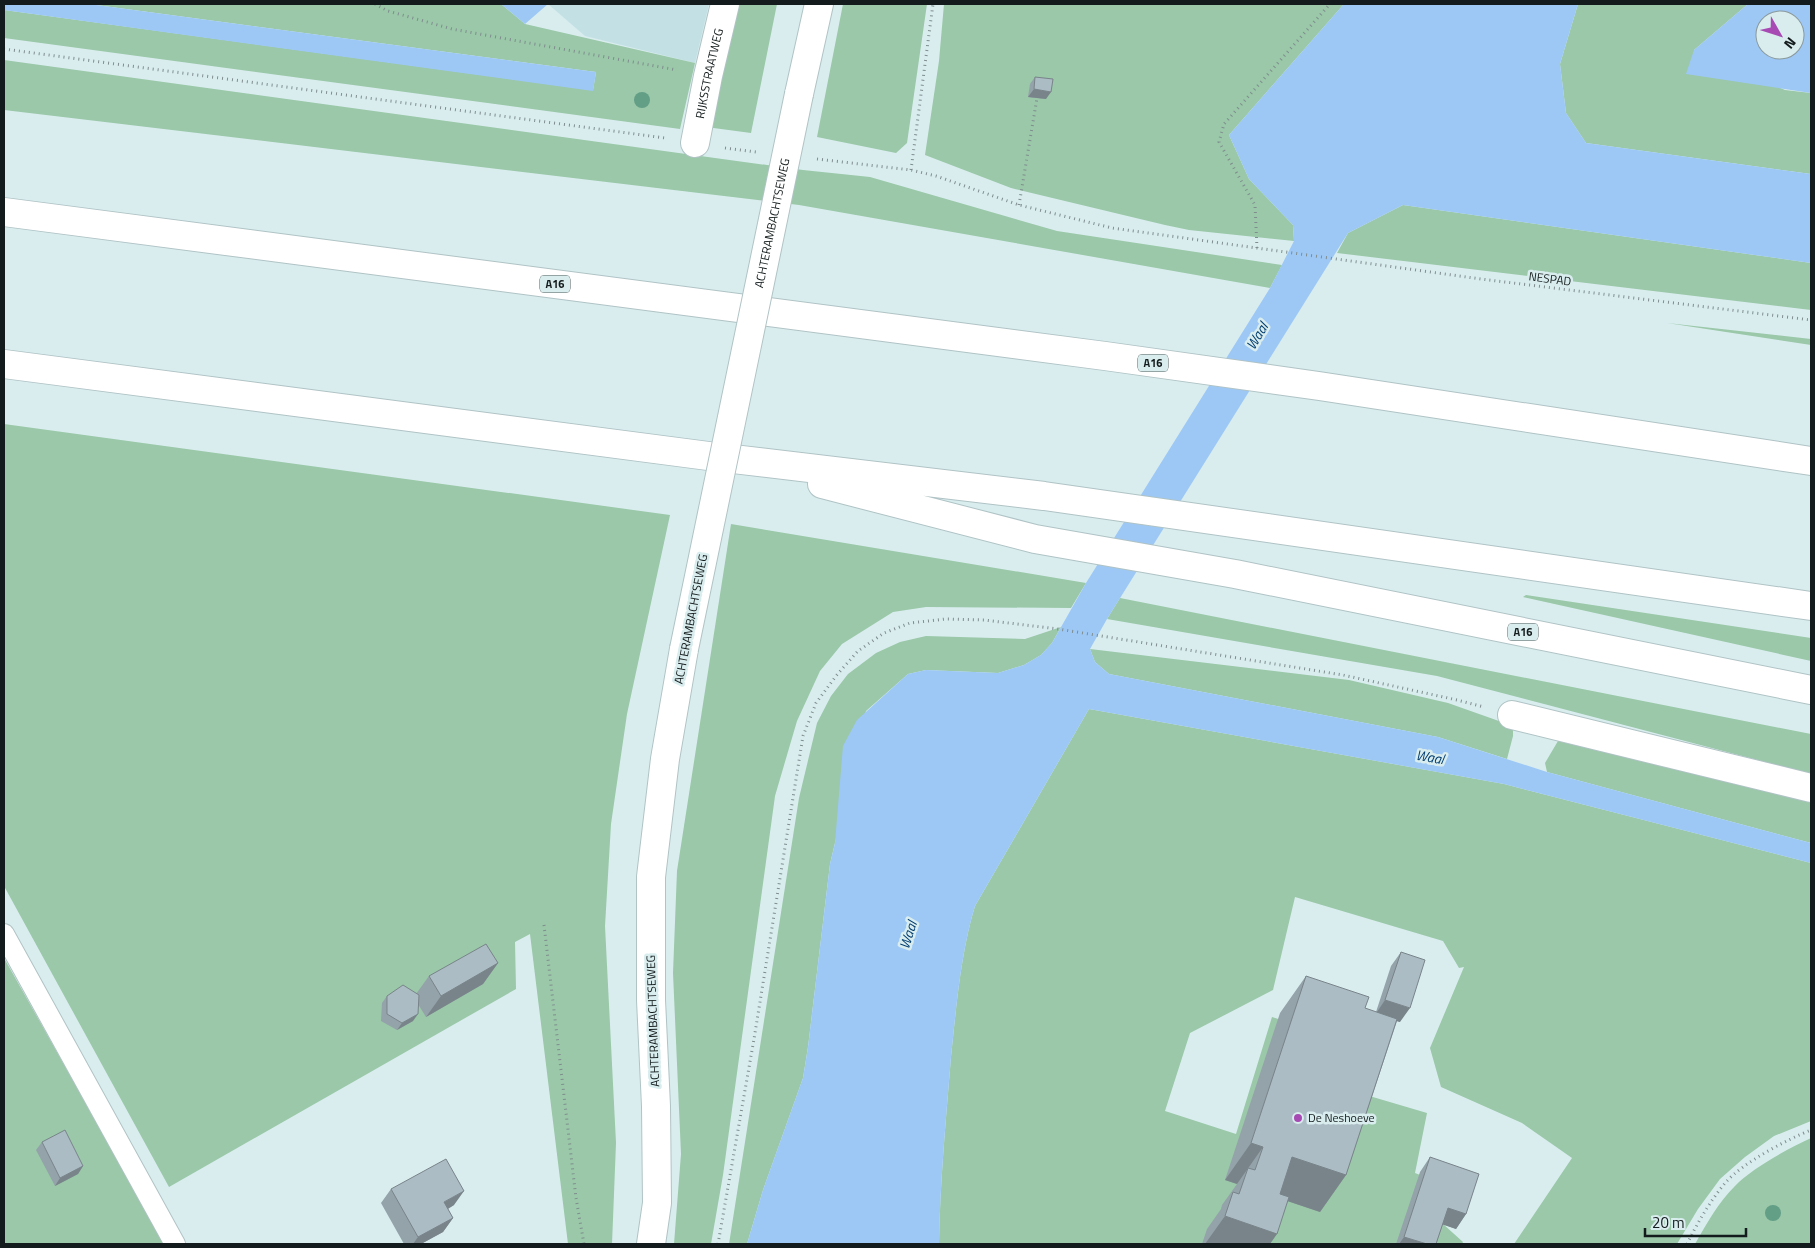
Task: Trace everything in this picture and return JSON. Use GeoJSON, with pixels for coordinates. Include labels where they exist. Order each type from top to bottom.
{"type":"FeatureCollection","features":[{"type":"Feature","properties":{"kind":"main road","name":"RIJKSSTRAATWEG"},"geometry":{"type":"LineString","coordinates":[[695,142],[725,4]]}},
{"type":"Feature","properties":{"kind":"main road","name":"ACHTERAMBACHTSEWEG"},"geometry":{"type":"LineString","coordinates":[[651,1244],[657,1202],[656,1106],[651,1000],[651,877],[665,760],[684,649],[798,94],[819,4]]}},
{"type":"Feature","properties":{"kind":"main road","name":"A16"},"geometry":{"type":"LineString","coordinates":[[4,212],[1106,356],[1319,386],[1811,461]]}},
{"type":"Feature","properties":{"kind":"main road","name":"A16"},"geometry":{"type":"LineString","coordinates":[[4,364],[716,457],[1044,496],[1811,606]]}},
{"type":"Feature","properties":{"kind":"main road","name":"A16"},"geometry":{"type":"LineString","coordinates":[[716,457],[1036,539],[1235,574],[1811,690]]}},
{"type":"Feature","properties":{"kind":"main road"},"geometry":{"type":"LineString","coordinates":[[1512,715],[1811,788]]}},
{"type":"Feature","properties":{"kind":"lane"},"geometry":{"type":"LineString","coordinates":[[4,934],[175,1244]]}},
{"type":"Feature","properties":{"kind":"path"},"geometry":{"type":"LineString","coordinates":[[375,4],[388,11],[452,29],[708,76]]}},
{"type":"Feature","properties":{"kind":"path"},"geometry":{"type":"LineString","coordinates":[[911,170],[933,4]]}},
{"type":"Feature","properties":{"kind":"path"},"geometry":{"type":"LineString","coordinates":[[1257,248],[1255,206],[1219,142],[1224,124],[1330,4]]}},
{"type":"Feature","properties":{"kind":"path"},"geometry":{"type":"LineString","coordinates":[[4,49],[695,142],[761,153]]}},
{"type":"Feature","properties":{"kind":"path"},"geometry":{"type":"LineString","coordinates":[[1019,205],[1037,98]]}},
{"type":"Feature","properties":{"kind":"path","name":"NESPAD"},"geometry":{"type":"LineString","coordinates":[[809,158],[911,170],[936,176],[1019,205],[1112,228],[1500,282],[1811,320]]}},
{"type":"Feature","properties":{"kind":"path"},"geometry":{"type":"LineString","coordinates":[[718,1244],[754,1039],[803,736],[816,703],[836,676],[858,651],[884,632],[910,623],[946,619],[984,620],[1058,629],[1343,675],[1457,700],[1512,715]]}},
{"type":"Feature","properties":{"kind":"path"},"geometry":{"type":"LineString","coordinates":[[544,925],[576,1198],[584,1244]]}},
{"type":"Feature","properties":{"kind":"path"},"geometry":{"type":"LineString","coordinates":[[1687,1244],[1700,1217],[1727,1181],[1754,1160],[1794,1136],[1811,1130]]}},
{"type":"Feature","properties":{"kind":"shaded area"},"geometry":{"type":"Polygon","coordinates":[[[548,4],[709,4],[695,63],[585,36],[548,4]]]}},
{"type":"Feature","properties":{"kind":"green space"},"geometry":{"type":"Polygon","coordinates":[[[89,4],[501,4],[525,24],[695,63],[680,129],[4,38],[4,10],[593,90],[596,72],[89,4]]]}},
{"type":"Feature","properties":{"kind":"green space"},"geometry":{"type":"Polygon","coordinates":[[[732,4],[777,4],[751,133],[706,127],[732,4]]]}},
{"type":"Feature","properties":{"kind":"green space"},"geometry":{"type":"Polygon","coordinates":[[[843,4],[927,4],[907,143],[896,153],[817,137],[843,4]]]}},
{"type":"Feature","properties":{"kind":"green space"},"geometry":{"type":"Polygon","coordinates":[[[944,4],[1344,4],[1229,135],[1249,179],[1293,225],[1294,241],[1189,230],[1165,225],[1011,188],[925,155],[939,61],[944,4]]]}},
{"type":"Feature","properties":{"kind":"green space"},"geometry":{"type":"Polygon","coordinates":[[[1578,4],[1748,4],[1694,50],[1785,90],[1811,93],[1811,174],[1586,143],[1566,113],[1560,64],[1578,4]]]}},
{"type":"Feature","properties":{"kind":"green space"},"geometry":{"type":"Polygon","coordinates":[[[4,60],[803,170],[870,177],[1057,231],[1282,265],[1270,288],[799,205],[4,110],[4,60]]]}},
{"type":"Feature","properties":{"kind":"green space"},"geometry":{"type":"Polygon","coordinates":[[[1403,205],[1811,263],[1811,310],[1337,253],[1348,233],[1403,205]]]}},
{"type":"Feature","properties":{"kind":"green space"},"geometry":{"type":"Polygon","coordinates":[[[1667,323],[1811,339],[1811,345],[1667,323]]]}},
{"type":"Feature","properties":{"kind":"green space"},"geometry":{"type":"Polygon","coordinates":[[[4,424],[670,515],[627,714],[611,824],[605,926],[616,1143],[612,1244],[568,1244],[530,934],[515,942],[516,989],[169,1187],[4,886],[4,424]]]}},
{"type":"Feature","properties":{"kind":"green space"},"geometry":{"type":"Polygon","coordinates":[[[731,524],[1086,583],[1071,608],[926,607],[893,612],[842,644],[820,671],[797,721],[775,796],[723,1175],[711,1244],[674,1244],[681,1154],[673,973],[677,871],[731,524]]]}},
{"type":"Feature","properties":{"kind":"green space"},"geometry":{"type":"Polygon","coordinates":[[[1526,595],[1811,638],[1811,661],[1523,597],[1526,595]]]}},
{"type":"Feature","properties":{"kind":"green space"},"geometry":{"type":"Polygon","coordinates":[[[1120,598],[1811,734],[1811,774],[1437,676],[1107,619],[1120,598]]]}},
{"type":"Feature","properties":{"kind":"green space"},"geometry":{"type":"Polygon","coordinates":[[[1061,627],[1052,643],[1041,655],[1024,665],[998,673],[926,670],[908,674],[866,711],[830,864],[803,1078],[763,1190],[747,1244],[729,1244],[799,798],[817,723],[831,696],[848,674],[876,653],[900,642],[926,636],[1025,639],[1061,627]]]}},
{"type":"Feature","properties":{"kind":"green space"},"geometry":{"type":"Polygon","coordinates":[[[1090,649],[1349,680],[1448,703],[1513,726],[1513,736],[1507,759],[1438,737],[1109,674],[1095,662],[1090,649]]]}},
{"type":"Feature","properties":{"kind":"green space"},"geometry":{"type":"Polygon","coordinates":[[[1089,709],[1504,784],[1811,863],[1811,1121],[1774,1136],[1745,1157],[1720,1179],[1698,1209],[1677,1244],[1514,1244],[1572,1158],[1522,1123],[1441,1087],[1430,1048],[1464,967],[1459,968],[1443,941],[1295,897],[1273,990],[1190,1033],[1165,1111],[1236,1134],[1272,1017],[1342,1039],[1366,1095],[1427,1113],[1415,1173],[1454,1188],[1443,1224],[1463,1242],[1462,1244],[939,1244],[951,1057],[960,980],[970,923],[975,906],[1089,709]]]}},
{"type":"Feature","properties":{"kind":"green space"},"geometry":{"type":"Polygon","coordinates":[[[1558,741],[1811,801],[1811,843],[1547,772],[1545,763],[1558,741]]]}},
{"type":"Feature","properties":{"kind":"green space"},"geometry":{"type":"Polygon","coordinates":[[[4,958],[165,1244],[4,1244],[4,958]]]}},
{"type":"Feature","properties":{"kind":"green space"},"geometry":{"type":"Polygon","coordinates":[[[1811,1138],[1811,1244],[1695,1244],[1718,1206],[1742,1179],[1771,1159],[1811,1138]]]}},
{"type":"Feature","properties":{"kind":"water"},"geometry":{"type":"Polygon","coordinates":[[[4,4],[89,4],[596,72],[593,91],[4,10],[4,4]]]}},
{"type":"Feature","properties":{"kind":"water"},"geometry":{"type":"Polygon","coordinates":[[[501,4],[548,4],[525,24],[501,4]]]}},
{"type":"Feature","properties":{"kind":"water","name":"Waal"},"geometry":{"type":"Polygon","coordinates":[[[1344,4],[1578,4],[1560,64],[1566,113],[1586,143],[1811,174],[1811,263],[1403,205],[1348,233],[1107,619],[1090,649],[1095,662],[1109,674],[1438,737],[1547,772],[1811,843],[1811,863],[1504,784],[1089,709],[975,906],[970,923],[960,980],[951,1057],[939,1244],[747,1244],[763,1190],[803,1078],[830,864],[835,843],[843,746],[857,720],[908,674],[926,670],[998,673],[1024,665],[1041,655],[1052,643],[1086,583],[1270,288],[1294,241],[1293,225],[1249,179],[1229,135],[1344,4]]]}},
{"type":"Feature","properties":{"kind":"water"},"geometry":{"type":"Polygon","coordinates":[[[1748,4],[1811,4],[1811,93],[1686,74],[1694,50],[1748,4]]]}},
{"type":"Feature","properties":{"kind":"building"},"geometry":{"type":"Polygon","coordinates":[[[1035,77],[1053,79],[1051,92],[1034,89],[1035,77]]]}},
{"type":"Feature","properties":{"kind":"building"},"geometry":{"type":"Polygon","coordinates":[[[486,944],[498,963],[441,996],[429,976],[486,944]]]}},
{"type":"Feature","properties":{"kind":"building"},"geometry":{"type":"Polygon","coordinates":[[[1401,952],[1425,960],[1410,1008],[1385,1000],[1401,952]]]}},
{"type":"Feature","properties":{"kind":"building","name":"De Neshoeve"},"geometry":{"type":"Polygon","coordinates":[[[1306,976],[1369,997],[1365,1008],[1397,1019],[1346,1175],[1292,1157],[1280,1194],[1289,1197],[1277,1234],[1225,1216],[1233,1192],[1239,1194],[1248,1168],[1255,1170],[1263,1147],[1251,1143],[1306,976]]]}},
{"type":"Feature","properties":{"kind":"building"},"geometry":{"type":"Polygon","coordinates":[[[403,985],[419,995],[418,1014],[402,1023],[387,1014],[387,996],[403,985]]]}},
{"type":"Feature","properties":{"kind":"building"},"geometry":{"type":"Polygon","coordinates":[[[65,1130],[83,1166],[60,1178],[42,1142],[65,1130]]]}},
{"type":"Feature","properties":{"kind":"building"},"geometry":{"type":"Polygon","coordinates":[[[1430,1157],[1479,1174],[1466,1214],[1448,1208],[1436,1244],[1427,1244],[1404,1237],[1430,1157]]]}},
{"type":"Feature","properties":{"kind":"building"},"geometry":{"type":"Polygon","coordinates":[[[446,1159],[464,1191],[444,1202],[453,1218],[418,1237],[391,1189],[446,1159]]]}},
{"type":"Feature","properties":{"kind":"place","name":"De Neshoeve"},"geometry":{"type":"Point","coordinates":[1298,1118]}}]}
